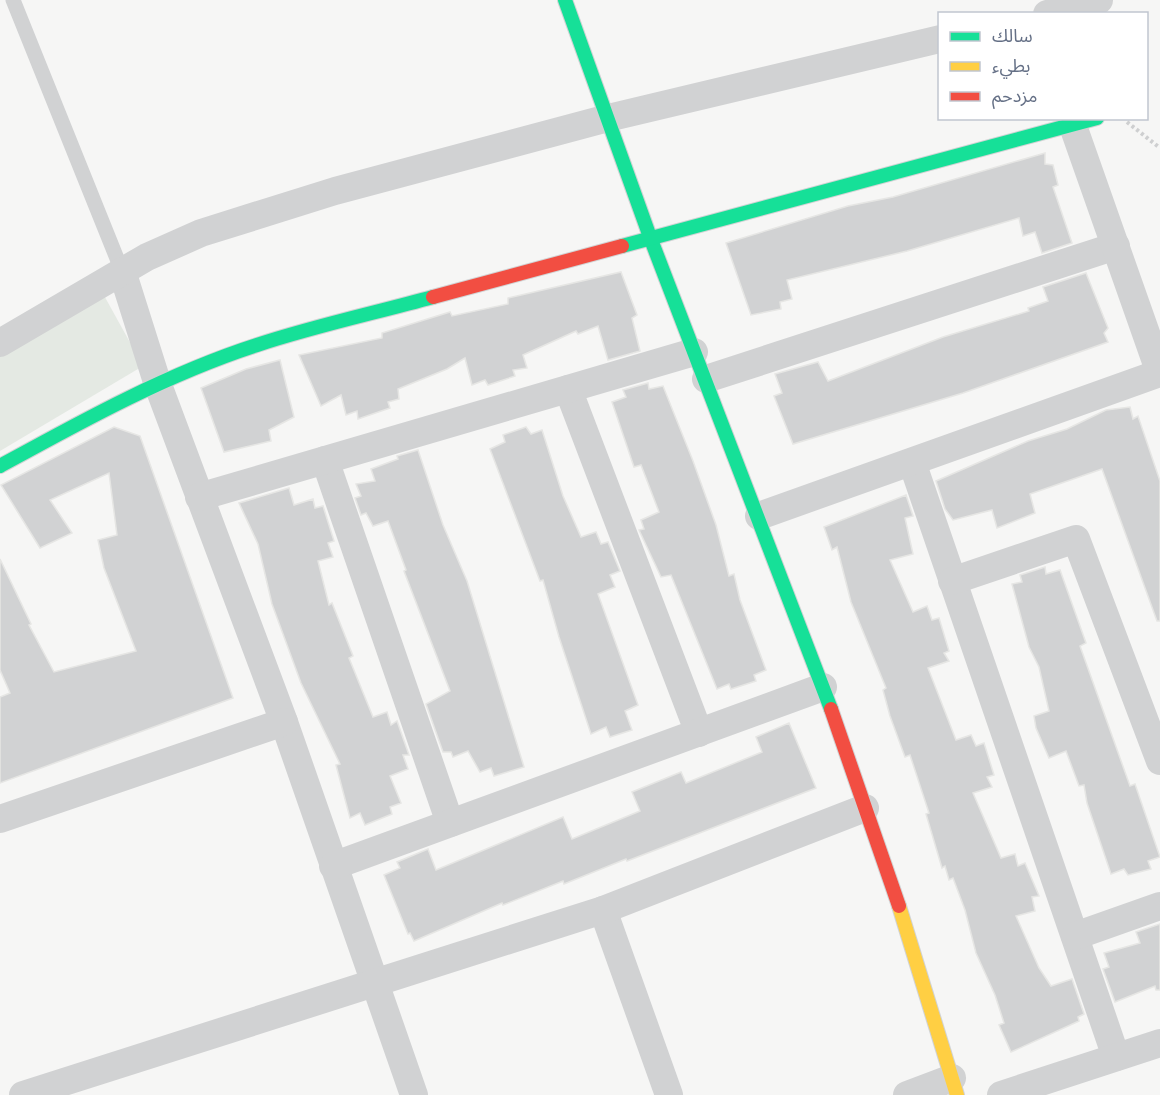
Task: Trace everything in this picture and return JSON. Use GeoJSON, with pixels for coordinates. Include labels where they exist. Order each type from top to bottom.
{"type":"FeatureCollection","features":[{"type":"Feature","properties":{"kind":"street"},"geometry":{"type":"LineString","coordinates":[[565,0],[650,237],[823,687],[865,808],[955,1087],[907,1095]]}},
{"type":"Feature","properties":{"kind":"street"},"geometry":{"type":"LineString","coordinates":[[1060,12],[1098,6]]}},
{"type":"Feature","properties":{"kind":"street"},"geometry":{"type":"LineString","coordinates":[[0,343],[147,257],[201,233],[335,191],[608,118],[938,39]]}},
{"type":"Feature","properties":{"kind":"street"},"geometry":{"type":"LineString","coordinates":[[0,466],[86,419],[158,385],[256,345],[650,237],[1085,122],[1116,246],[1160,373],[759,516]]}},
{"type":"Feature","properties":{"kind":"street"},"geometry":{"type":"LineString","coordinates":[[706,379],[1116,246]]}},
{"type":"Feature","properties":{"kind":"street"},"geometry":{"type":"LineString","coordinates":[[122,272],[158,385],[284,722],[414,1095]]}},
{"type":"Feature","properties":{"kind":"street"},"geometry":{"type":"LineString","coordinates":[[199,497],[694,352]]}},
{"type":"Feature","properties":{"kind":"street"},"geometry":{"type":"LineString","coordinates":[[568,389],[699,733]]}},
{"type":"Feature","properties":{"kind":"street"},"geometry":{"type":"LineString","coordinates":[[325,460],[450,823]]}},
{"type":"Feature","properties":{"kind":"street"},"geometry":{"type":"LineString","coordinates":[[912,462],[1116,1057]]}},
{"type":"Feature","properties":{"kind":"street"},"geometry":{"type":"LineString","coordinates":[[952,581],[1076,539],[1160,761]]}},
{"type":"Feature","properties":{"kind":"street"},"geometry":{"type":"LineString","coordinates":[[333,866],[823,687]]}},
{"type":"Feature","properties":{"kind":"street"},"geometry":{"type":"LineString","coordinates":[[0,819],[284,722]]}},
{"type":"Feature","properties":{"kind":"street"},"geometry":{"type":"LineString","coordinates":[[23,1095],[374,981],[603,910],[865,808]]}},
{"type":"Feature","properties":{"kind":"street"},"geometry":{"type":"LineString","coordinates":[[1075,936],[1160,906]]}},
{"type":"Feature","properties":{"kind":"street"},"geometry":{"type":"LineString","coordinates":[[603,910],[669,1095]]}},
{"type":"Feature","properties":{"kind":"street"},"geometry":{"type":"LineString","coordinates":[[1001,1095],[1160,1043]]}},
{"type":"Feature","properties":{"kind":"lane"},"geometry":{"type":"LineString","coordinates":[[13,0],[122,272]]}},
{"type":"Feature","properties":{"kind":"path"},"geometry":{"type":"LineString","coordinates":[[1125,120],[1160,148]]}},
{"type":"Feature","properties":{"kind":"shaded area"},"geometry":{"type":"Polygon","coordinates":[[[101,290],[143,366],[0,451],[0,351],[101,290]]]}},
{"type":"Feature","properties":{"kind":"building"},"geometry":{"type":"Polygon","coordinates":[[[1045,153],[1045,164],[1053,165],[1058,185],[1053,187],[1072,243],[1042,253],[1035,232],[1023,236],[1019,218],[907,251],[787,280],[792,299],[780,302],[781,309],[751,315],[726,243],[848,206],[893,197],[1045,153]]]}},
{"type":"Feature","properties":{"kind":"building"},"geometry":{"type":"Polygon","coordinates":[[[621,272],[637,315],[632,318],[640,351],[608,360],[598,326],[578,334],[576,331],[523,355],[527,368],[513,370],[515,376],[488,385],[485,380],[472,385],[465,358],[447,369],[398,389],[399,399],[388,402],[390,408],[358,419],[357,411],[346,415],[341,395],[321,406],[299,355],[382,338],[382,333],[450,312],[452,316],[508,304],[508,298],[621,272]]]}},
{"type":"Feature","properties":{"kind":"building"},"geometry":{"type":"Polygon","coordinates":[[[1086,273],[1108,328],[1104,333],[1108,342],[963,393],[793,444],[774,396],[782,393],[775,374],[818,362],[828,381],[943,337],[1029,311],[1028,308],[1048,301],[1043,287],[1086,273]]]}},
{"type":"Feature","properties":{"kind":"building"},"geometry":{"type":"Polygon","coordinates":[[[280,360],[294,417],[269,430],[271,441],[224,452],[201,388],[246,369],[280,360]]]}},
{"type":"Feature","properties":{"kind":"building"},"geometry":{"type":"Polygon","coordinates":[[[648,383],[649,389],[663,386],[716,525],[729,576],[734,574],[740,600],[766,670],[754,675],[756,681],[731,689],[729,684],[717,689],[671,575],[661,577],[639,530],[644,529],[641,520],[659,512],[641,465],[634,467],[612,402],[626,397],[623,390],[648,383]]]}},
{"type":"Feature","properties":{"kind":"building"},"geometry":{"type":"Polygon","coordinates":[[[1130,407],[1133,419],[1138,416],[1160,481],[1160,621],[1157,621],[1102,469],[1030,494],[1035,513],[997,528],[992,510],[953,520],[945,509],[936,481],[1028,441],[1067,429],[1106,410],[1130,407]]]}},
{"type":"Feature","properties":{"kind":"building"},"geometry":{"type":"Polygon","coordinates":[[[114,427],[140,436],[233,698],[0,783],[0,697],[10,693],[0,670],[0,559],[31,624],[29,625],[54,672],[136,651],[104,568],[98,540],[117,535],[109,473],[50,500],[72,533],[40,548],[1,485],[114,427]]]}},
{"type":"Feature","properties":{"kind":"building"},"geometry":{"type":"Polygon","coordinates":[[[526,427],[531,434],[542,430],[563,496],[581,537],[596,532],[601,544],[608,542],[620,571],[610,575],[615,587],[598,594],[638,705],[625,711],[632,730],[610,737],[606,727],[591,734],[543,580],[540,581],[490,449],[505,442],[503,435],[526,427]]]}},
{"type":"Feature","properties":{"kind":"building"},"geometry":{"type":"Polygon","coordinates":[[[418,450],[443,525],[467,581],[524,767],[494,776],[491,768],[480,772],[468,751],[453,757],[451,752],[443,752],[426,704],[450,691],[404,571],[406,570],[388,521],[373,526],[366,513],[361,515],[355,498],[361,496],[356,484],[375,481],[371,469],[398,459],[397,456],[418,450]]]}},
{"type":"Feature","properties":{"kind":"building"},"geometry":{"type":"Polygon","coordinates":[[[289,488],[294,505],[313,499],[315,508],[323,506],[334,541],[328,543],[333,557],[318,561],[329,605],[332,603],[353,656],[349,658],[373,717],[387,712],[391,725],[397,721],[409,755],[403,755],[408,769],[390,776],[401,803],[390,807],[392,814],[365,825],[360,813],[350,818],[336,765],[340,764],[301,683],[272,604],[258,544],[239,503],[289,488]]]}},
{"type":"Feature","properties":{"kind":"building"},"geometry":{"type":"Polygon","coordinates":[[[906,495],[913,516],[905,518],[913,554],[890,560],[913,612],[927,606],[932,620],[939,618],[949,651],[944,653],[949,661],[928,668],[956,740],[971,735],[976,746],[984,743],[994,775],[987,777],[992,787],[973,793],[1001,858],[1015,854],[1018,866],[1025,863],[1039,896],[1032,897],[1035,911],[1016,916],[1039,968],[1051,986],[1072,979],[1084,1014],[1078,1017],[1079,1021],[1011,1052],[999,1025],[1004,1023],[995,995],[976,953],[965,910],[953,878],[949,880],[945,866],[942,868],[926,814],[929,813],[910,755],[905,757],[890,716],[883,690],[886,688],[851,602],[837,547],[832,550],[824,527],[906,495]]]}},
{"type":"Feature","properties":{"kind":"building"},"geometry":{"type":"Polygon","coordinates":[[[1045,567],[1046,574],[1060,570],[1086,643],[1080,646],[1130,786],[1135,784],[1160,857],[1148,861],[1151,869],[1128,875],[1124,869],[1111,874],[1087,803],[1084,785],[1079,786],[1066,751],[1049,758],[1036,728],[1034,716],[1049,711],[1039,667],[1029,647],[1012,584],[1022,582],[1020,575],[1045,567]]]}},
{"type":"Feature","properties":{"kind":"building"},"geometry":{"type":"Polygon","coordinates":[[[789,723],[816,788],[627,861],[626,859],[564,884],[563,881],[503,905],[502,903],[414,941],[410,933],[408,934],[384,875],[400,868],[397,862],[428,849],[436,870],[563,817],[572,839],[640,811],[632,792],[681,772],[686,783],[762,752],[756,737],[789,723]]]}},
{"type":"Feature","properties":{"kind":"building"},"geometry":{"type":"Polygon","coordinates":[[[1160,924],[1160,990],[1156,990],[1155,986],[1115,1002],[1103,969],[1109,967],[1104,953],[1140,943],[1136,932],[1160,924]]]}},
{"type":"Feature","properties":{"kind":"traffic: fast"},"geometry":{"type":"LineString","coordinates":[[565,0],[650,237],[831,709]]}},
{"type":"Feature","properties":{"kind":"traffic: fast"},"geometry":{"type":"LineString","coordinates":[[622,246],[1090,120]]}},
{"type":"Feature","properties":{"kind":"traffic: fast"},"geometry":{"type":"LineString","coordinates":[[0,466],[158,384],[223,357],[300,332],[433,297]]}},
{"type":"Feature","properties":{"kind":"traffic: slow"},"geometry":{"type":"LineString","coordinates":[[899,906],[957,1095]]}},
{"type":"Feature","properties":{"kind":"traffic: jam"},"geometry":{"type":"LineString","coordinates":[[433,297],[622,246]]}},
{"type":"Feature","properties":{"kind":"traffic: jam"},"geometry":{"type":"LineString","coordinates":[[831,709],[899,906]]}}]}
